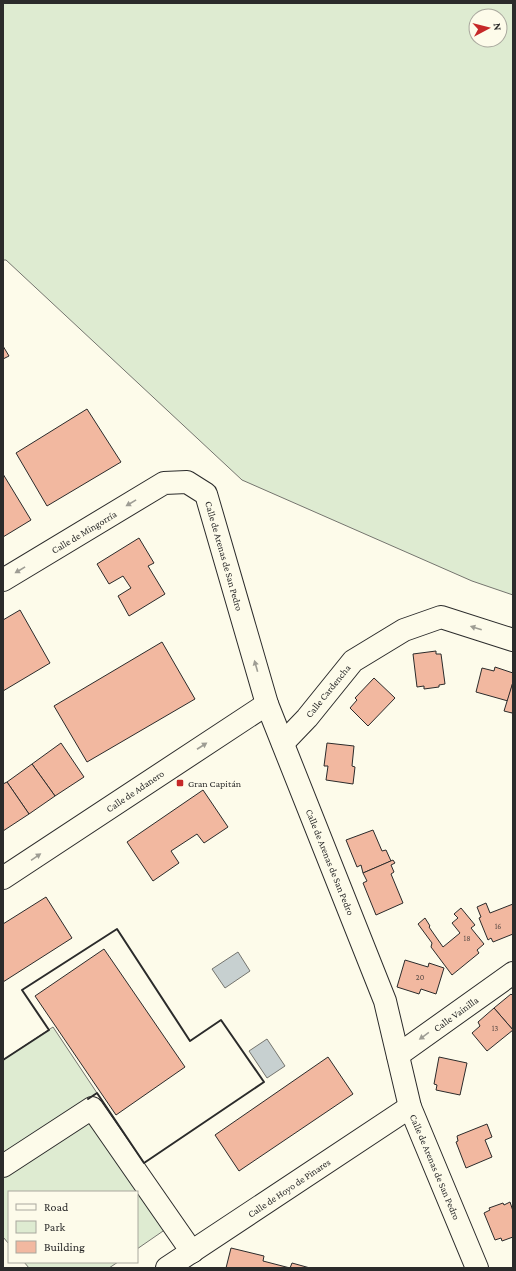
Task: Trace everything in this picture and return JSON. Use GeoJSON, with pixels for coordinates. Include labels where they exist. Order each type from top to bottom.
{"type":"FeatureCollection","features":[{"type":"Feature","properties":{"kind":"street","name":"Calle de Arenas de San Pedro"},"geometry":{"type":"LineString","coordinates":[[164,483],[187,482],[206,494],[267,704],[385,1001],[410,1107],[477,1268]]}},
{"type":"Feature","properties":{"kind":"street","name":"Calle de Mingorría"},"geometry":{"type":"LineString","coordinates":[[3,580],[164,483]]}},
{"type":"Feature","properties":{"kind":"street","name":"Calle Cardencha"},"geometry":{"type":"LineString","coordinates":[[283,743],[307,718],[353,661],[404,630],[441,617],[513,640]]}},
{"type":"Feature","properties":{"kind":"street","name":"Calle de Adanero"},"geometry":{"type":"LineString","coordinates":[[3,878],[267,704]]}},
{"type":"Feature","properties":{"kind":"street","name":"Calle Vainilla"},"geometry":{"type":"LineString","coordinates":[[398,1055],[513,973]]}},
{"type":"Feature","properties":{"kind":"street","name":"Calle de Hoyo de Pinares"},"geometry":{"type":"LineString","coordinates":[[167,1268],[410,1107]]}},
{"type":"Feature","properties":{"kind":"street"},"geometry":{"type":"LineString","coordinates":[[3,1166],[92,1108],[192,1252]]}},
{"type":"Feature","properties":{"kind":"green space"},"geometry":{"type":"Polygon","coordinates":[[[3,3],[513,3],[513,595],[472,581],[242,480],[6,260],[3,260],[3,3]]]}},
{"type":"Feature","properties":{"kind":"green space"},"geometry":{"type":"Polygon","coordinates":[[[53,1027],[97,1093],[3,1155],[3,1060],[53,1027]]]}},
{"type":"Feature","properties":{"kind":"green space"},"geometry":{"type":"Polygon","coordinates":[[[92,1119],[166,1229],[138,1248],[138,1191],[8,1191],[8,1243],[3,1237],[3,1175],[92,1119]]]}},
{"type":"Feature","properties":{"kind":"green space"},"geometry":{"type":"Polygon","coordinates":[[[25,1263],[116,1263],[109,1268],[29,1268],[25,1263]]]}},
{"type":"Feature","properties":{"kind":"shaded area"},"geometry":{"type":"Polygon","coordinates":[[[238,952],[250,971],[225,988],[212,969],[238,952]]]}},
{"type":"Feature","properties":{"kind":"shaded area"},"geometry":{"type":"Polygon","coordinates":[[[267,1039],[285,1066],[267,1078],[249,1051],[267,1039]]]}},
{"type":"Feature","properties":{"kind":"building"},"geometry":{"type":"Polygon","coordinates":[[[3,346],[9,356],[3,359],[3,346]]]}},
{"type":"Feature","properties":{"kind":"building"},"geometry":{"type":"Polygon","coordinates":[[[87,409],[121,462],[47,506],[16,453],[87,409]]]}},
{"type":"Feature","properties":{"kind":"building"},"geometry":{"type":"Polygon","coordinates":[[[3,474],[31,520],[3,537],[3,474]]]}},
{"type":"Feature","properties":{"kind":"building"},"geometry":{"type":"Polygon","coordinates":[[[139,538],[154,563],[148,566],[165,594],[129,616],[118,596],[131,588],[123,576],[109,584],[97,564],[139,538]]]}},
{"type":"Feature","properties":{"kind":"building"},"geometry":{"type":"Polygon","coordinates":[[[20,610],[50,663],[3,691],[3,620],[20,610]]]}},
{"type":"Feature","properties":{"kind":"building"},"geometry":{"type":"Polygon","coordinates":[[[162,642],[195,699],[87,762],[54,706],[162,642]]]}},
{"type":"Feature","properties":{"kind":"building"},"geometry":{"type":"Polygon","coordinates":[[[436,651],[436,654],[441,654],[445,684],[439,685],[439,687],[424,689],[424,686],[417,687],[413,654],[436,651]]]}},
{"type":"Feature","properties":{"kind":"building"},"geometry":{"type":"Polygon","coordinates":[[[495,667],[513,673],[513,682],[508,701],[476,692],[482,668],[494,671],[495,667]]]}},
{"type":"Feature","properties":{"kind":"building"},"geometry":{"type":"Polygon","coordinates":[[[374,678],[395,698],[368,726],[350,708],[357,700],[355,698],[374,678]]]}},
{"type":"Feature","properties":{"kind":"building"},"geometry":{"type":"Polygon","coordinates":[[[513,682],[513,710],[512,713],[504,711],[513,682]]]}},
{"type":"Feature","properties":{"kind":"building"},"geometry":{"type":"Polygon","coordinates":[[[61,743],[84,777],[55,796],[32,764],[61,743]]]}},
{"type":"Feature","properties":{"kind":"building"},"geometry":{"type":"Polygon","coordinates":[[[327,743],[354,746],[352,766],[355,767],[353,784],[326,780],[328,766],[324,766],[327,743]]]}},
{"type":"Feature","properties":{"kind":"building"},"geometry":{"type":"Polygon","coordinates":[[[32,764],[55,796],[29,814],[7,782],[32,764]]]}},
{"type":"Feature","properties":{"kind":"building"},"geometry":{"type":"Polygon","coordinates":[[[7,782],[29,814],[3,831],[3,784],[7,782]]]}},
{"type":"Feature","properties":{"kind":"building"},"geometry":{"type":"Polygon","coordinates":[[[203,790],[228,827],[204,843],[197,834],[171,851],[179,863],[153,881],[127,842],[203,790]]]}},
{"type":"Feature","properties":{"kind":"building"},"geometry":{"type":"Polygon","coordinates":[[[373,830],[382,851],[386,850],[391,861],[363,873],[361,865],[357,867],[346,840],[373,830]]]}},
{"type":"Feature","properties":{"kind":"building"},"geometry":{"type":"Polygon","coordinates":[[[393,860],[395,863],[391,865],[394,872],[391,874],[403,903],[376,915],[363,883],[367,881],[363,873],[393,860]]]}},
{"type":"Feature","properties":{"kind":"building"},"geometry":{"type":"Polygon","coordinates":[[[46,897],[72,938],[3,982],[3,924],[46,897]]]}},
{"type":"Feature","properties":{"kind":"building"},"geometry":{"type":"Polygon","coordinates":[[[486,903],[490,913],[513,904],[513,934],[493,942],[491,938],[488,940],[479,918],[481,917],[477,907],[486,903]]]}},
{"type":"Feature","properties":{"kind":"building"},"geometry":{"type":"Polygon","coordinates":[[[461,908],[475,925],[471,928],[484,944],[477,950],[479,953],[452,975],[431,947],[432,943],[418,924],[425,918],[430,926],[429,927],[443,947],[460,933],[452,923],[458,918],[454,914],[461,908]]]}},
{"type":"Feature","properties":{"kind":"building"},"geometry":{"type":"Polygon","coordinates":[[[104,949],[185,1067],[116,1115],[35,996],[104,949]]]}},
{"type":"Feature","properties":{"kind":"building"},"geometry":{"type":"Polygon","coordinates":[[[405,960],[428,967],[429,963],[444,968],[436,994],[421,989],[419,994],[397,987],[405,960]]]}},
{"type":"Feature","properties":{"kind":"building"},"geometry":{"type":"Polygon","coordinates":[[[511,994],[513,996],[513,1030],[494,1008],[511,994]]]}},
{"type":"Feature","properties":{"kind":"building"},"geometry":{"type":"Polygon","coordinates":[[[494,1008],[513,1030],[487,1051],[472,1033],[480,1026],[478,1022],[494,1008]]]}},
{"type":"Feature","properties":{"kind":"building"},"geometry":{"type":"Polygon","coordinates":[[[328,1057],[353,1094],[239,1171],[215,1135],[328,1057]]]}},
{"type":"Feature","properties":{"kind":"building"},"geometry":{"type":"Polygon","coordinates":[[[439,1057],[467,1063],[460,1095],[436,1090],[437,1085],[434,1084],[439,1057]]]}},
{"type":"Feature","properties":{"kind":"building"},"geometry":{"type":"Polygon","coordinates":[[[487,1124],[492,1137],[485,1140],[492,1157],[466,1168],[456,1142],[458,1141],[457,1136],[487,1124]]]}},
{"type":"Feature","properties":{"kind":"building"},"geometry":{"type":"Polygon","coordinates":[[[510,1202],[513,1211],[513,1237],[502,1241],[501,1238],[495,1240],[484,1213],[490,1210],[489,1208],[503,1203],[504,1205],[510,1202]]]}},
{"type":"Feature","properties":{"kind":"building"},"geometry":{"type":"Polygon","coordinates":[[[231,1248],[264,1256],[263,1261],[290,1268],[226,1268],[231,1248]]]}},
{"type":"Feature","properties":{"kind":"building"},"geometry":{"type":"Polygon","coordinates":[[[292,1263],[310,1268],[290,1268],[292,1263]]]}},
{"type":"Feature","properties":{"kind":"wall"},"geometry":{"type":"LineString","coordinates":[[3,1060],[49,1030],[22,990],[117,929],[190,1041],[221,1020],[264,1082],[144,1163],[97,1093],[88,1099]]}},
{"type":"Feature","properties":{"kind":"place","name":"Gran Capitán"},"geometry":{"type":"Point","coordinates":[180,783]}}]}
